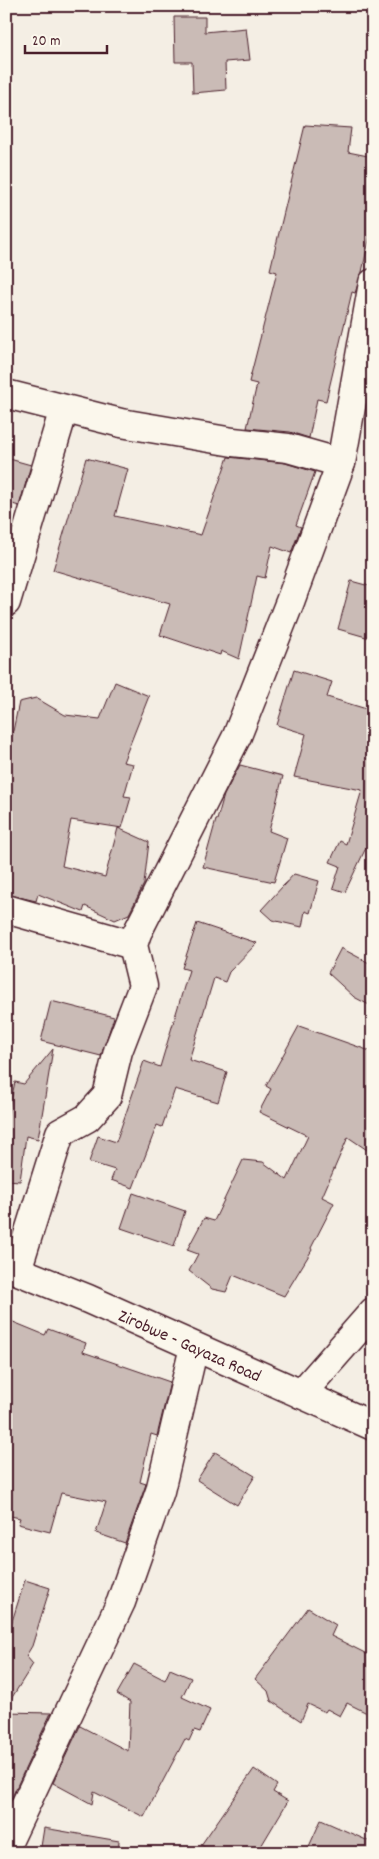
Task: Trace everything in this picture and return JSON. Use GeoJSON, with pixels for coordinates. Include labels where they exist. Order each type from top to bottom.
{"type":"FeatureCollection","features":[{"type":"Feature","properties":{"kind":"street"},"geometry":{"type":"LineString","coordinates":[[12,1268],[60,1133],[87,1118],[107,1096],[118,1051],[142,986],[133,946],[141,925],[237,736],[291,599],[341,463],[373,283]]}},
{"type":"Feature","properties":{"kind":"street"},"geometry":{"type":"LineString","coordinates":[[6,394],[122,423],[196,436],[288,448],[341,463]]}},
{"type":"Feature","properties":{"kind":"street"},"geometry":{"type":"LineString","coordinates":[[6,602],[64,409]]}},
{"type":"Feature","properties":{"kind":"street"},"geometry":{"type":"LineString","coordinates":[[6,908],[133,946]]}},
{"type":"Feature","properties":{"kind":"street","name":"Zirobwe - Gayaza Road"},"geometry":{"type":"LineString","coordinates":[[12,1268],[88,1299],[373,1426]]}},
{"type":"Feature","properties":{"kind":"street"},"geometry":{"type":"LineString","coordinates":[[301,1394],[373,1312]]}},
{"type":"Feature","properties":{"kind":"street"},"geometry":{"type":"LineString","coordinates":[[6,1846],[120,1602],[160,1491],[194,1347]]}},
{"type":"Feature","properties":{"kind":"building"},"geometry":{"type":"Polygon","coordinates":[[[174,17],[205,17],[205,32],[246,28],[250,60],[225,62],[226,90],[193,93],[192,62],[175,62],[174,17]]]}},
{"type":"Feature","properties":{"kind":"building"},"geometry":{"type":"Polygon","coordinates":[[[305,125],[351,128],[348,152],[373,157],[373,222],[362,272],[355,293],[352,292],[326,401],[317,399],[309,438],[290,432],[247,428],[257,384],[249,382],[277,272],[270,270],[305,125]]]}},
{"type":"Feature","properties":{"kind":"building"},"geometry":{"type":"Polygon","coordinates":[[[228,457],[285,463],[315,472],[296,525],[301,527],[291,553],[272,546],[265,578],[257,576],[239,659],[221,651],[220,655],[160,635],[170,604],[53,570],[86,458],[128,469],[115,516],[201,535],[228,457]]]}},
{"type":"Feature","properties":{"kind":"building"},"geometry":{"type":"Polygon","coordinates":[[[6,458],[31,465],[19,506],[6,502],[6,458]]]}},
{"type":"Feature","properties":{"kind":"building"},"geometry":{"type":"Polygon","coordinates":[[[351,581],[373,587],[373,639],[338,629],[351,581]]]}},
{"type":"Feature","properties":{"kind":"building"},"geometry":{"type":"Polygon","coordinates":[[[294,670],[332,682],[327,697],[373,711],[373,833],[345,892],[333,888],[340,866],[330,862],[340,841],[346,844],[362,790],[294,777],[306,734],[277,725],[294,670]]]}},
{"type":"Feature","properties":{"kind":"building"},"geometry":{"type":"Polygon","coordinates":[[[115,682],[149,696],[123,762],[133,764],[124,796],[131,797],[122,828],[71,820],[62,866],[105,877],[118,828],[149,842],[144,884],[129,914],[115,920],[85,906],[83,912],[38,894],[36,901],[6,894],[6,735],[12,736],[19,702],[36,698],[65,715],[100,719],[115,682]]]}},
{"type":"Feature","properties":{"kind":"building"},"geometry":{"type":"Polygon","coordinates":[[[240,765],[283,776],[269,831],[287,838],[274,882],[203,867],[224,795],[240,765]]]}},
{"type":"Feature","properties":{"kind":"building"},"geometry":{"type":"Polygon","coordinates":[[[294,874],[319,881],[310,913],[305,911],[302,927],[272,920],[261,910],[294,874]]]}},
{"type":"Feature","properties":{"kind":"building"},"geometry":{"type":"Polygon","coordinates":[[[197,923],[257,943],[229,972],[225,982],[214,978],[189,1060],[227,1072],[218,1102],[175,1089],[162,1127],[157,1125],[133,1188],[111,1180],[115,1170],[89,1162],[98,1136],[116,1142],[144,1061],[160,1067],[189,970],[182,968],[197,923]]]}},
{"type":"Feature","properties":{"kind":"building"},"geometry":{"type":"Polygon","coordinates":[[[341,948],[373,965],[373,1007],[354,997],[328,973],[341,948]]]}},
{"type":"Feature","properties":{"kind":"building"},"geometry":{"type":"Polygon","coordinates":[[[51,1001],[114,1017],[101,1056],[41,1041],[51,1001]]]}},
{"type":"Feature","properties":{"kind":"building"},"geometry":{"type":"Polygon","coordinates":[[[299,1026],[373,1052],[373,1154],[348,1137],[322,1197],[334,1203],[311,1248],[312,1250],[284,1296],[233,1275],[226,1292],[212,1289],[189,1271],[198,1254],[187,1250],[204,1218],[214,1221],[243,1160],[263,1162],[287,1180],[308,1136],[259,1112],[271,1089],[266,1086],[299,1026]]]}},
{"type":"Feature","properties":{"kind":"building"},"geometry":{"type":"Polygon","coordinates":[[[53,1049],[38,1139],[26,1136],[20,1181],[6,1180],[6,1122],[15,1082],[24,1084],[53,1049]]]}},
{"type":"Feature","properties":{"kind":"building"},"geometry":{"type":"Polygon","coordinates":[[[133,1193],[185,1211],[174,1246],[121,1228],[133,1193]]]}},
{"type":"Feature","properties":{"kind":"building"},"geometry":{"type":"Polygon","coordinates":[[[6,1319],[45,1335],[48,1329],[86,1343],[83,1352],[170,1382],[157,1436],[151,1434],[140,1482],[146,1484],[125,1543],[96,1533],[106,1502],[61,1493],[50,1532],[18,1524],[20,1518],[6,1515],[6,1319]]]}},
{"type":"Feature","properties":{"kind":"building"},"geometry":{"type":"Polygon","coordinates":[[[215,1452],[255,1476],[237,1505],[197,1480],[215,1452]]]}},
{"type":"Feature","properties":{"kind":"building"},"geometry":{"type":"Polygon","coordinates":[[[25,1580],[50,1588],[32,1646],[26,1656],[33,1664],[6,1707],[6,1632],[8,1634],[25,1580]]]}},
{"type":"Feature","properties":{"kind":"building"},"geometry":{"type":"Polygon","coordinates":[[[308,1608],[336,1625],[331,1636],[373,1657],[373,1716],[347,1703],[340,1716],[327,1709],[325,1712],[308,1704],[301,1721],[271,1701],[268,1691],[255,1679],[308,1608]]]}},
{"type":"Feature","properties":{"kind":"building"},"geometry":{"type":"Polygon","coordinates":[[[134,1664],[165,1680],[170,1669],[191,1678],[182,1697],[210,1710],[200,1732],[194,1730],[189,1741],[185,1739],[144,1817],[94,1792],[92,1804],[53,1783],[80,1726],[128,1751],[130,1702],[117,1694],[134,1664]]]}},
{"type":"Feature","properties":{"kind":"building"},"geometry":{"type":"Polygon","coordinates":[[[6,1712],[51,1713],[12,1797],[6,1804],[6,1712]]]}},
{"type":"Feature","properties":{"kind":"building"},"geometry":{"type":"Polygon","coordinates":[[[254,1769],[277,1785],[273,1792],[288,1801],[257,1853],[215,1853],[201,1845],[254,1769]]]}},
{"type":"Feature","properties":{"kind":"building"},"geometry":{"type":"Polygon","coordinates":[[[321,1820],[373,1843],[373,1853],[306,1853],[321,1820]]]}},
{"type":"Feature","properties":{"kind":"building"},"geometry":{"type":"Polygon","coordinates":[[[44,1828],[119,1841],[118,1853],[40,1853],[44,1828]]]}}]}
